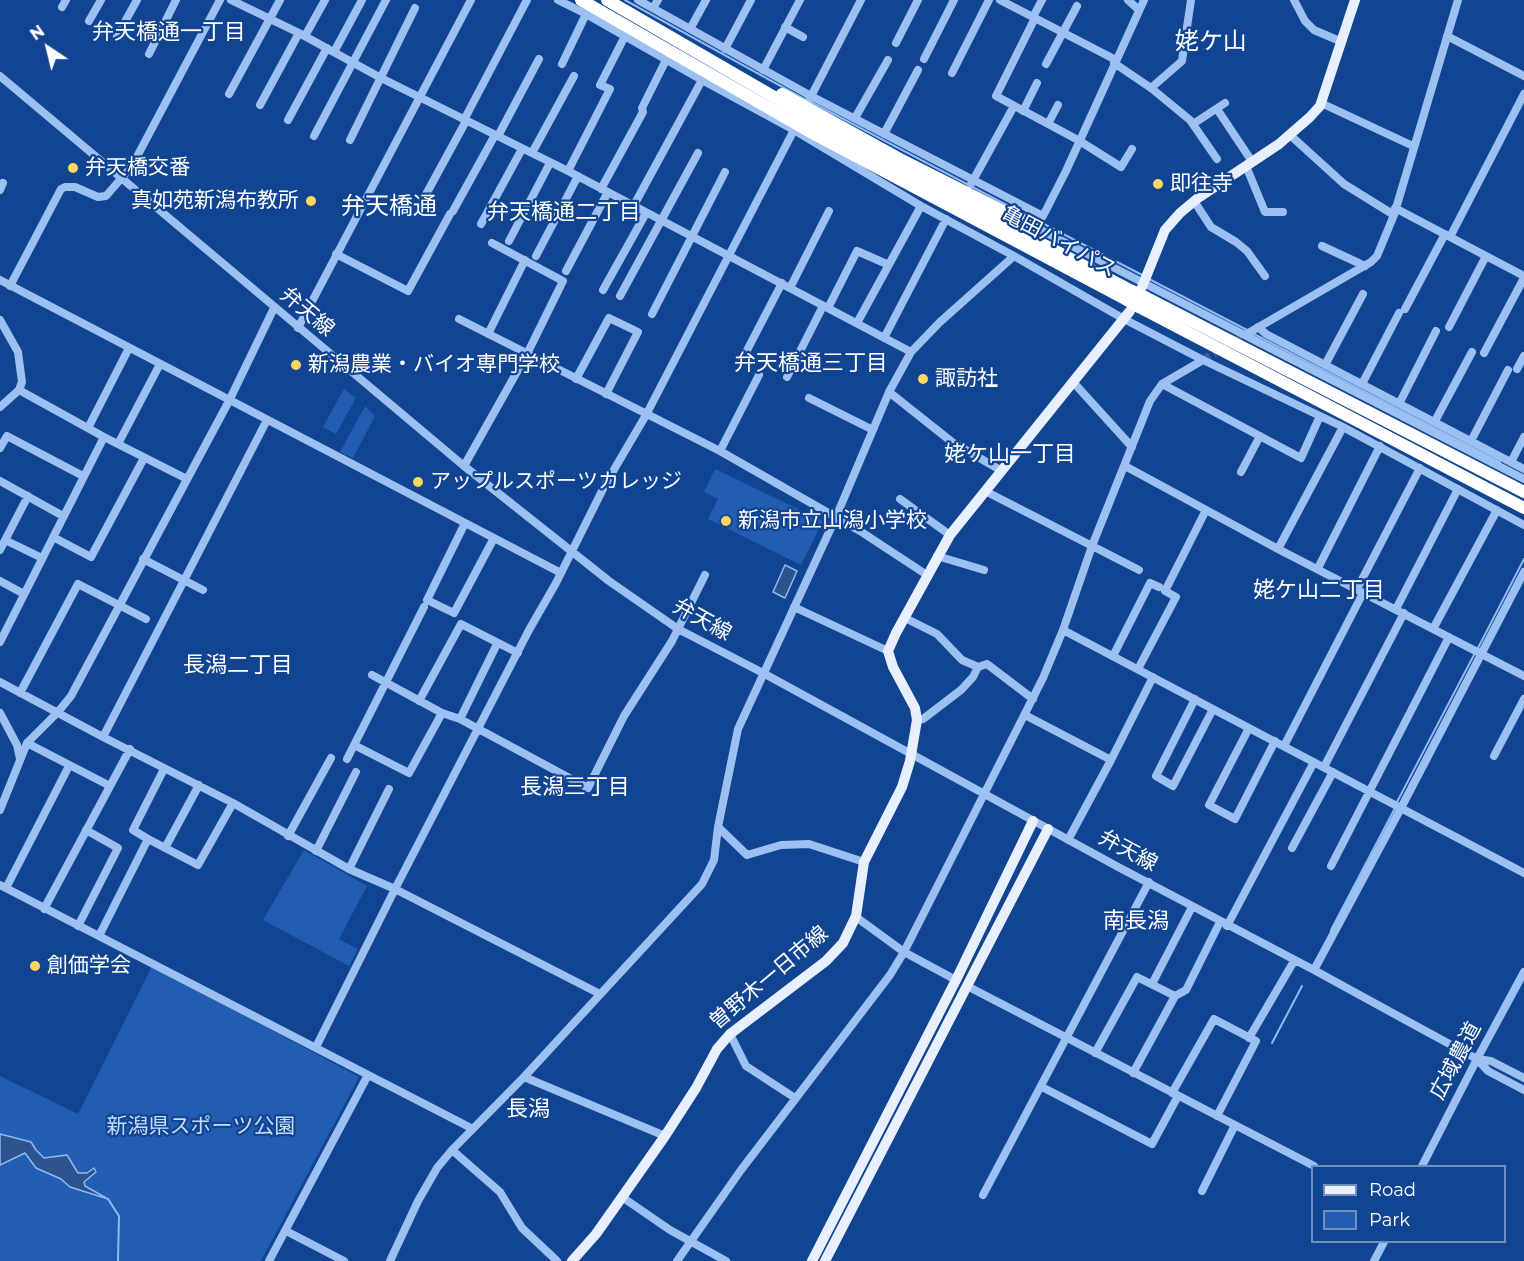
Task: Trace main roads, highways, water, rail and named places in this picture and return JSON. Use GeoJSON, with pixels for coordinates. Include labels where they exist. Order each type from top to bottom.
{"type":"FeatureCollection","features":[{"type":"Feature","properties":{"kind":"highway","name":"亀田バイパス"},"geometry":{"type":"LineString","coordinates":[[581,0],[814,134],[1138,295],[1524,492]]}},
{"type":"Feature","properties":{"kind":"highway","name":"亀田バイパス"},"geometry":{"type":"LineString","coordinates":[[607,0],[886,162],[1138,295],[1524,508]]}},
{"type":"Feature","properties":{"kind":"highway"},"geometry":{"type":"LineString","coordinates":[[721,67],[809,101],[900,159],[970,186],[1039,221]]}},
{"type":"Feature","properties":{"kind":"highway"},"geometry":{"type":"LineString","coordinates":[[1496,494],[1524,513]]}},
{"type":"Feature","properties":{"kind":"main road"},"geometry":{"type":"LineString","coordinates":[[1138,295],[1165,230],[1180,213],[1247,161],[1290,135],[1310,117],[1321,102],[1355,0]]}},
{"type":"Feature","properties":{"kind":"main road","name":"曽野木一日市線"},"geometry":{"type":"LineString","coordinates":[[572,1261],[596,1234],[665,1136],[696,1088],[717,1049],[730,1034],[826,961],[843,944],[856,916],[864,862],[898,795],[917,720],[915,708],[893,667],[888,651],[950,534],[1074,383],[1138,295]]}},
{"type":"Feature","properties":{"kind":"main road"},"geometry":{"type":"LineString","coordinates":[[812,1261],[956,980],[1033,822]]}},
{"type":"Feature","properties":{"kind":"main road"},"geometry":{"type":"LineString","coordinates":[[825,1261],[969,987],[1048,829]]}},
{"type":"Feature","properties":{"kind":"waterway"},"geometry":{"type":"LineString","coordinates":[[625,0],[806,100]]}},
{"type":"Feature","properties":{"kind":"waterway"},"geometry":{"type":"LineString","coordinates":[[811,102],[1037,221]]}},
{"type":"Feature","properties":{"kind":"waterway"},"geometry":{"type":"LineString","coordinates":[[1042,223],[1144,276]]}},
{"type":"Feature","properties":{"kind":"waterway"},"geometry":{"type":"LineString","coordinates":[[1149,279],[1247,330]]}},
{"type":"Feature","properties":{"kind":"waterway"},"geometry":{"type":"LineString","coordinates":[[1252,333],[1500,462]]}},
{"type":"Feature","properties":{"kind":"waterway"},"geometry":{"type":"LineString","coordinates":[[1478,648],[1524,559]]}},
{"type":"Feature","properties":{"kind":"waterway"},"geometry":{"type":"LineString","coordinates":[[1397,802],[1475,653]]}},
{"type":"Feature","properties":{"kind":"waterway"},"geometry":{"type":"LineString","coordinates":[[1331,930],[1395,808]]}},
{"type":"Feature","properties":{"kind":"waterway"},"geometry":{"type":"LineString","coordinates":[[1272,1043],[1302,986]]}},
{"type":"Feature","properties":{"kind":"waterway"},"geometry":{"type":"LineString","coordinates":[[108,1199],[119,1216],[118,1261]]}},
{"type":"Feature","properties":{"kind":"tunnel"},"geometry":{"type":"LineString","coordinates":[[1203,360],[1245,335]]}},
{"type":"Feature","properties":{"kind":"place","name":"弁天橋交番"},"geometry":{"type":"Point","coordinates":[73,168]}},
{"type":"Feature","properties":{"kind":"place","name":"即往寺"},"geometry":{"type":"Point","coordinates":[1158,184]}},
{"type":"Feature","properties":{"kind":"place","name":"真如苑新潟布教所"},"geometry":{"type":"Point","coordinates":[311,201]}},
{"type":"Feature","properties":{"kind":"place","name":"新潟農業・バイオ専門学校"},"geometry":{"type":"Point","coordinates":[296,365]}},
{"type":"Feature","properties":{"kind":"place","name":"諏訪社"},"geometry":{"type":"Point","coordinates":[923,379]}},
{"type":"Feature","properties":{"kind":"place","name":"アップルスポーツカレッジ"},"geometry":{"type":"Point","coordinates":[418,482]}},
{"type":"Feature","properties":{"kind":"place","name":"新潟市立山潟小学校"},"geometry":{"type":"Point","coordinates":[726,521]}},
{"type":"Feature","properties":{"kind":"place","name":"創価学会"},"geometry":{"type":"Point","coordinates":[35,966]}},
{"type":"Feature","properties":{"kind":"district","name":"弁天橋通一丁目"},"geometry":{"type":"Point","coordinates":[169,33]}},
{"type":"Feature","properties":{"kind":"district","name":"姥ケ山"},"geometry":{"type":"Point","coordinates":[1211,42]}},
{"type":"Feature","properties":{"kind":"district","name":"弁天橋通"},"geometry":{"type":"Point","coordinates":[389,207]}},
{"type":"Feature","properties":{"kind":"district","name":"弁天橋通二丁目"},"geometry":{"type":"Point","coordinates":[564,213]}},
{"type":"Feature","properties":{"kind":"district","name":"弁天橋通三丁目"},"geometry":{"type":"Point","coordinates":[811,364]}},
{"type":"Feature","properties":{"kind":"district","name":"姥ケ山一丁目"},"geometry":{"type":"Point","coordinates":[1010,455]}},
{"type":"Feature","properties":{"kind":"district","name":"姥ケ山二丁目"},"geometry":{"type":"Point","coordinates":[1319,591]}},
{"type":"Feature","properties":{"kind":"district","name":"長潟二丁目"},"geometry":{"type":"Point","coordinates":[238,666]}},
{"type":"Feature","properties":{"kind":"district","name":"長潟三丁目"},"geometry":{"type":"Point","coordinates":[575,788]}},
{"type":"Feature","properties":{"kind":"district","name":"南長潟"},"geometry":{"type":"Point","coordinates":[1136,922]}},
{"type":"Feature","properties":{"kind":"district","name":"長潟"},"geometry":{"type":"Point","coordinates":[528,1110]}},
{"type":"Feature","properties":{"kind":"park label","name":"新潟県スポーツ公園"},"geometry":{"type":"Point","coordinates":[201,1127]}}]}
